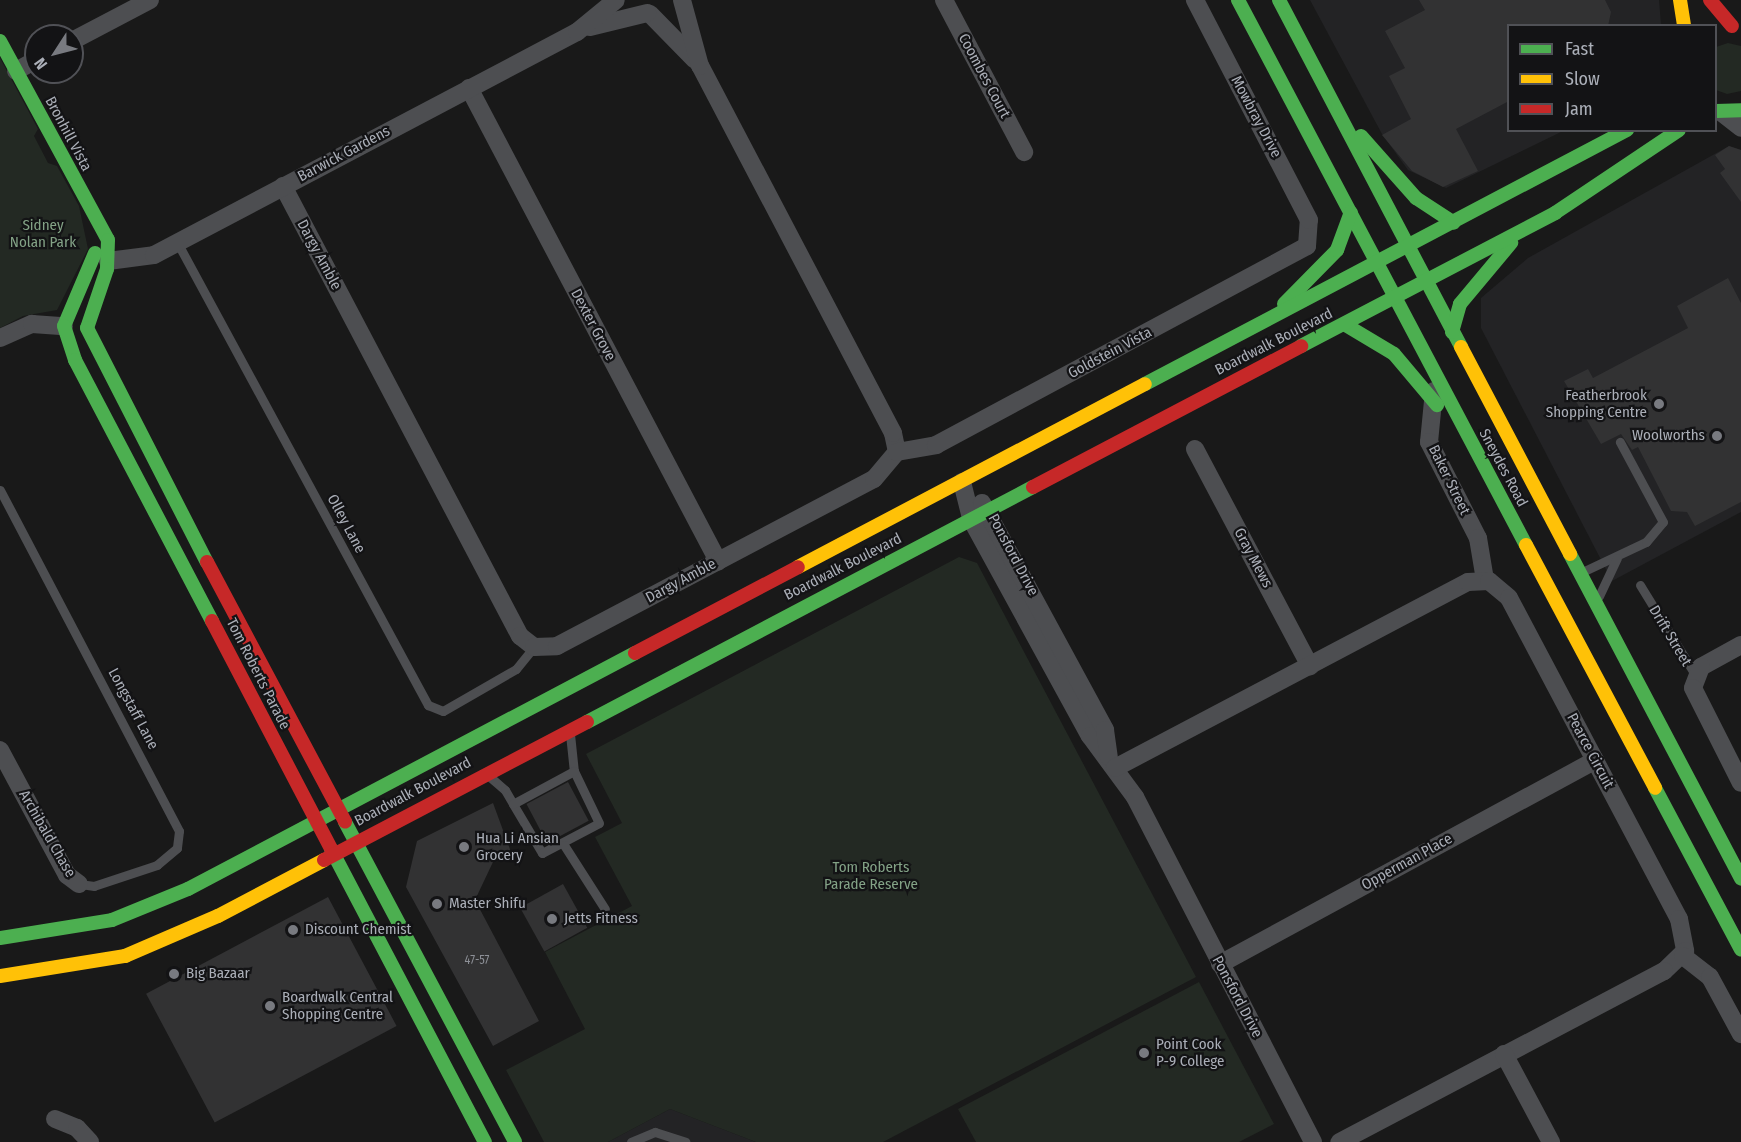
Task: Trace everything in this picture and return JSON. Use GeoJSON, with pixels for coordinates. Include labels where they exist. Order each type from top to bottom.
{"type":"FeatureCollection","features":[{"type":"Feature","properties":{"kind":"main road","name":"Sneydes Road"},"geometry":{"type":"LineString","coordinates":[[1238,0],[1741,950]]}},
{"type":"Feature","properties":{"kind":"main road","name":"Sneydes Road"},"geometry":{"type":"LineString","coordinates":[[1279,0],[1407,248],[1741,879]]}},
{"type":"Feature","properties":{"kind":"main road"},"geometry":{"type":"LineString","coordinates":[[1680,0],[1684,24]]}},
{"type":"Feature","properties":{"kind":"main road"},"geometry":{"type":"LineString","coordinates":[[1710,0],[1738,27]]}},
{"type":"Feature","properties":{"kind":"main road"},"geometry":{"type":"LineString","coordinates":[[1717,28],[1738,27]]}},
{"type":"Feature","properties":{"kind":"main road","name":"Bronhill Vista"},"geometry":{"type":"LineString","coordinates":[[0,41],[90,211],[101,260],[87,328]]}},
{"type":"Feature","properties":{"kind":"main road"},"geometry":{"type":"LineString","coordinates":[[1329,97],[1410,192],[1454,223]]}},
{"type":"Feature","properties":{"kind":"main road"},"geometry":{"type":"LineString","coordinates":[[1718,112],[1741,111]]}},
{"type":"Feature","properties":{"kind":"main road","name":"Boardwalk Boulevard"},"geometry":{"type":"LineString","coordinates":[[0,938],[79,929],[135,914],[339,810],[1378,264],[1624,132]]}},
{"type":"Feature","properties":{"kind":"main road","name":"Boardwalk Boulevard"},"geometry":{"type":"LineString","coordinates":[[0,976],[81,967],[124,956],[218,916],[568,729],[1524,230],[1595,191],[1676,132]]}},
{"type":"Feature","properties":{"kind":"main road"},"geometry":{"type":"LineString","coordinates":[[1263,323],[1337,250],[1351,212]]}},
{"type":"Feature","properties":{"kind":"main road"},"geometry":{"type":"LineString","coordinates":[[1452,332],[1464,298],[1524,230]]}},
{"type":"Feature","properties":{"kind":"main road","name":"Bronhill Vista"},"geometry":{"type":"LineString","coordinates":[[64,326],[101,260]]}},
{"type":"Feature","properties":{"kind":"main road"},"geometry":{"type":"LineString","coordinates":[[1344,324],[1394,354],[1432,398],[1497,491]]}},
{"type":"Feature","properties":{"kind":"main road"},"geometry":{"type":"LineString","coordinates":[[64,326],[87,328]]}},
{"type":"Feature","properties":{"kind":"main road","name":"Tom Roberts Parade"},"geometry":{"type":"LineString","coordinates":[[64,326],[75,360],[485,1142]]}},
{"type":"Feature","properties":{"kind":"main road","name":"Tom Roberts Parade"},"geometry":{"type":"LineString","coordinates":[[87,328],[205,560],[357,841],[515,1142]]}},
{"type":"Feature","properties":{"kind":"main road"},"geometry":{"type":"LineString","coordinates":[[185,570],[205,560]]}},
{"type":"Feature","properties":{"kind":"main road"},"geometry":{"type":"LineString","coordinates":[[1579,574],[1572,610],[1595,675]]}},
{"type":"Feature","properties":{"kind":"main road"},"geometry":{"type":"LineString","coordinates":[[428,1034],[451,1022]]}},
{"type":"Feature","properties":{"kind":"main road"},"geometry":{"type":"LineString","coordinates":[[462,1097],[476,1067]]}},
{"type":"Feature","properties":{"kind":"street"},"geometry":{"type":"LineString","coordinates":[[84,35],[150,0]]}},
{"type":"Feature","properties":{"kind":"street","name":"Barwick Gardens"},"geometry":{"type":"LineString","coordinates":[[577,32],[616,0]]}},
{"type":"Feature","properties":{"kind":"street"},"geometry":{"type":"LineString","coordinates":[[682,0],[700,66],[893,433],[897,452]]}},
{"type":"Feature","properties":{"kind":"street","name":"Barwick Gardens"},"geometry":{"type":"LineString","coordinates":[[101,260],[145,259],[577,32],[644,9],[668,13],[682,0]]}},
{"type":"Feature","properties":{"kind":"street","name":"Coombes Court"},"geometry":{"type":"LineString","coordinates":[[944,0],[1023,152]]}},
{"type":"Feature","properties":{"kind":"street","name":"Mowbray Drive"},"geometry":{"type":"LineString","coordinates":[[1195,0],[1307,216],[1311,234]]}},
{"type":"Feature","properties":{"kind":"street"},"geometry":{"type":"LineString","coordinates":[[644,9],[700,66]]}},
{"type":"Feature","properties":{"kind":"street"},"geometry":{"type":"LineString","coordinates":[[16,71],[24,67]]}},
{"type":"Feature","properties":{"kind":"street","name":"Dexter Grove"},"geometry":{"type":"LineString","coordinates":[[469,88],[718,561]]}},
{"type":"Feature","properties":{"kind":"street"},"geometry":{"type":"LineString","coordinates":[[1718,112],[1741,128]]}},
{"type":"Feature","properties":{"kind":"street","name":"Dargy Amble"},"geometry":{"type":"LineString","coordinates":[[283,186],[514,627],[534,647],[557,646],[874,479],[897,452]]}},
{"type":"Feature","properties":{"kind":"street","name":"Goldstein Vista"},"geometry":{"type":"LineString","coordinates":[[897,452],[936,445],[1292,258],[1311,234]]}},
{"type":"Feature","properties":{"kind":"street"},"geometry":{"type":"LineString","coordinates":[[0,338],[32,324],[64,326]]}},
{"type":"Feature","properties":{"kind":"street","name":"Baker Street"},"geometry":{"type":"LineString","coordinates":[[1437,377],[1432,398],[1430,442],[1478,538],[1485,580]]}},
{"type":"Feature","properties":{"kind":"street","name":"Gray Mews"},"geometry":{"type":"LineString","coordinates":[[1195,449],[1310,666]]}},
{"type":"Feature","properties":{"kind":"street","name":"Ponsford Drive"},"geometry":{"type":"LineString","coordinates":[[962,482],[989,510],[1105,730],[1112,763]]}},
{"type":"Feature","properties":{"kind":"street","name":"Ponsford Drive"},"geometry":{"type":"LineString","coordinates":[[962,482],[971,519],[1090,736],[1112,763],[1313,1142]]}},
{"type":"Feature","properties":{"kind":"street"},"geometry":{"type":"LineString","coordinates":[[1112,763],[1310,666],[1464,584],[1485,580]]}},
{"type":"Feature","properties":{"kind":"street","name":"Pearce Circuit"},"geometry":{"type":"LineString","coordinates":[[1485,580],[1509,598],[1682,925],[1687,939],[1683,956]]}},
{"type":"Feature","properties":{"kind":"street"},"geometry":{"type":"LineString","coordinates":[[1696,676],[1704,665],[1741,645]]}},
{"type":"Feature","properties":{"kind":"street","name":"Drift Street"},"geometry":{"type":"LineString","coordinates":[[1696,676],[1694,694],[1741,783]]}},
{"type":"Feature","properties":{"kind":"street","name":"Archibald Chase"},"geometry":{"type":"LineString","coordinates":[[0,750],[64,870],[79,884]]}},
{"type":"Feature","properties":{"kind":"street","name":"Opperman Place"},"geometry":{"type":"LineString","coordinates":[[1220,964],[1594,760]]}},
{"type":"Feature","properties":{"kind":"street"},"geometry":{"type":"LineString","coordinates":[[1339,1142],[1664,971],[1683,956],[1710,977],[1741,1034]]}},
{"type":"Feature","properties":{"kind":"street"},"geometry":{"type":"LineString","coordinates":[[1504,1054],[1551,1142]]}},
{"type":"Feature","properties":{"kind":"street"},"geometry":{"type":"LineString","coordinates":[[54,1119],[77,1128],[90,1142]]}},
{"type":"Feature","properties":{"kind":"lane","name":"Olley Lane"},"geometry":{"type":"LineString","coordinates":[[177,242],[428,705],[443,711],[516,669],[534,647]]}},
{"type":"Feature","properties":{"kind":"lane"},"geometry":{"type":"LineString","coordinates":[[1579,574],[1617,558],[1646,542],[1663,522],[1620,442]]}},
{"type":"Feature","properties":{"kind":"lane","name":"Longstaff Lane"},"geometry":{"type":"LineString","coordinates":[[0,490],[179,831],[177,848],[157,865],[94,886],[79,884]]}},
{"type":"Feature","properties":{"kind":"lane"},"geometry":{"type":"LineString","coordinates":[[1600,613],[1601,584],[1617,558]]}},
{"type":"Feature","properties":{"kind":"lane","name":"Drift Street"},"geometry":{"type":"LineString","coordinates":[[1640,585],[1696,676]]}},
{"type":"Feature","properties":{"kind":"lane"},"geometry":{"type":"LineString","coordinates":[[485,773],[513,804],[542,854],[564,845],[599,823],[574,771],[568,729]]}},
{"type":"Feature","properties":{"kind":"lane"},"geometry":{"type":"LineString","coordinates":[[513,804],[574,771]]}},
{"type":"Feature","properties":{"kind":"lane"},"geometry":{"type":"LineString","coordinates":[[564,845],[605,909]]}},
{"type":"Feature","properties":{"kind":"lane"},"geometry":{"type":"LineString","coordinates":[[631,1142],[655,1132],[685,1142]]}},
{"type":"Feature","properties":{"kind":"shaded area"},"geometry":{"type":"Polygon","coordinates":[[[1310,0],[1659,0],[1661,24],[1507,24],[1507,132],[1561,132],[1446,188],[1408,170],[1382,134],[1310,0]]]}},
{"type":"Feature","properties":{"kind":"shaded area","name":"Featherbrook Shopping Centre"},"geometry":{"type":"Polygon","coordinates":[[[1729,146],[1741,150],[1741,512],[1612,581],[1481,328],[1481,298],[1528,258],[1729,146]]]}},
{"type":"Feature","properties":{"kind":"shaded area"},"geometry":{"type":"Polygon","coordinates":[[[670,1109],[756,1142],[608,1142],[670,1109]]]}},
{"type":"Feature","properties":{"kind":"green space"},"geometry":{"type":"Polygon","coordinates":[[[1728,43],[1741,46],[1741,91],[1727,94],[1717,90],[1717,47],[1728,43]]]}},
{"type":"Feature","properties":{"kind":"green space","name":"Sidney Nolan Park"},"geometry":{"type":"Polygon","coordinates":[[[0,58],[38,129],[34,136],[48,163],[57,166],[79,206],[88,249],[57,310],[23,316],[0,328],[0,58]]]}},
{"type":"Feature","properties":{"kind":"green space","name":"Tom Roberts Parade Reserve"},"geometry":{"type":"Polygon","coordinates":[[[959,557],[977,563],[1196,977],[883,1142],[756,1142],[670,1109],[608,1142],[544,1142],[506,1070],[585,1029],[545,952],[632,906],[595,837],[622,823],[586,754],[959,557]]]}},
{"type":"Feature","properties":{"kind":"green space","name":"Point Cook P-9 College"},"geometry":{"type":"Polygon","coordinates":[[[1199,982],[1274,1124],[1239,1142],[976,1142],[958,1109],[1199,982]]]}},
{"type":"Feature","properties":{"kind":"building"},"geometry":{"type":"Polygon","coordinates":[[[1419,0],[1605,0],[1611,12],[1608,24],[1507,24],[1507,102],[1456,129],[1478,171],[1443,187],[1412,171],[1382,135],[1411,119],[1389,76],[1405,68],[1385,31],[1425,10],[1419,0]]]}},
{"type":"Feature","properties":{"kind":"building"},"geometry":{"type":"Polygon","coordinates":[[[1729,146],[1741,150],[1741,202],[1720,173],[1725,169],[1715,155],[1729,146]]]}},
{"type":"Feature","properties":{"kind":"building","name":"Featherbrook Shopping Centre"},"geometry":{"type":"Polygon","coordinates":[[[1728,278],[1741,303],[1741,502],[1695,526],[1687,512],[1671,511],[1638,447],[1632,450],[1621,434],[1601,444],[1564,381],[1588,369],[1593,378],[1688,328],[1677,306],[1728,278]]]}},
{"type":"Feature","properties":{"kind":"building"},"geometry":{"type":"Polygon","coordinates":[[[568,782],[589,821],[547,843],[527,804],[568,782]]]}},
{"type":"Feature","properties":{"kind":"building"},"geometry":{"type":"Polygon","coordinates":[[[493,803],[511,852],[493,862],[475,900],[539,1021],[493,1046],[406,887],[417,841],[493,803]]]}},
{"type":"Feature","properties":{"kind":"building"},"geometry":{"type":"Polygon","coordinates":[[[563,884],[587,928],[544,951],[520,908],[563,884]]]}},
{"type":"Feature","properties":{"kind":"building","name":"Boardwalk Central Shopping Centre"},"geometry":{"type":"Polygon","coordinates":[[[328,897],[397,1026],[215,1123],[146,994],[328,897]]]}},
{"type":"Feature","properties":{"kind":"traffic: fast"},"geometry":{"type":"LineString","coordinates":[[1238,0],[1526,545]]}},
{"type":"Feature","properties":{"kind":"traffic: fast"},"geometry":{"type":"LineString","coordinates":[[1279,0],[1461,347]]}},
{"type":"Feature","properties":{"kind":"traffic: fast"},"geometry":{"type":"LineString","coordinates":[[0,41],[108,240],[107,269],[87,328],[207,562]]}},
{"type":"Feature","properties":{"kind":"traffic: fast"},"geometry":{"type":"LineString","coordinates":[[1717,111],[1741,110]]}},
{"type":"Feature","properties":{"kind":"traffic: fast"},"geometry":{"type":"LineString","coordinates":[[1145,384],[1623,132]]}},
{"type":"Feature","properties":{"kind":"traffic: fast"},"geometry":{"type":"LineString","coordinates":[[1301,346],[1555,213],[1676,132]]}},
{"type":"Feature","properties":{"kind":"traffic: fast"},"geometry":{"type":"LineString","coordinates":[[1361,136],[1416,198],[1454,223]]}},
{"type":"Feature","properties":{"kind":"traffic: fast"},"geometry":{"type":"LineString","coordinates":[[1284,304],[1337,250],[1351,212]]}},
{"type":"Feature","properties":{"kind":"traffic: fast"},"geometry":{"type":"LineString","coordinates":[[1452,332],[1460,304],[1511,243]]}},
{"type":"Feature","properties":{"kind":"traffic: fast"},"geometry":{"type":"LineString","coordinates":[[95,253],[64,326],[75,360],[212,621]]}},
{"type":"Feature","properties":{"kind":"traffic: fast"},"geometry":{"type":"LineString","coordinates":[[1344,324],[1394,354],[1437,405]]}},
{"type":"Feature","properties":{"kind":"traffic: fast"},"geometry":{"type":"LineString","coordinates":[[587,722],[1033,487]]}},
{"type":"Feature","properties":{"kind":"traffic: fast"},"geometry":{"type":"LineString","coordinates":[[1570,554],[1741,879]]}},
{"type":"Feature","properties":{"kind":"traffic: fast"},"geometry":{"type":"LineString","coordinates":[[0,938],[112,920],[188,889],[635,653]]}},
{"type":"Feature","properties":{"kind":"traffic: fast"},"geometry":{"type":"LineString","coordinates":[[1655,788],[1741,950]]}},
{"type":"Feature","properties":{"kind":"traffic: fast"},"geometry":{"type":"LineString","coordinates":[[345,822],[515,1142]]}},
{"type":"Feature","properties":{"kind":"traffic: fast"},"geometry":{"type":"LineString","coordinates":[[331,849],[485,1142]]}},
{"type":"Feature","properties":{"kind":"traffic: slow"},"geometry":{"type":"LineString","coordinates":[[1680,0],[1684,24]]}},
{"type":"Feature","properties":{"kind":"traffic: slow"},"geometry":{"type":"LineString","coordinates":[[1461,347],[1570,554]]}},
{"type":"Feature","properties":{"kind":"traffic: slow"},"geometry":{"type":"LineString","coordinates":[[798,567],[1145,384]]}},
{"type":"Feature","properties":{"kind":"traffic: slow"},"geometry":{"type":"LineString","coordinates":[[1526,545],[1655,788]]}},
{"type":"Feature","properties":{"kind":"traffic: slow"},"geometry":{"type":"LineString","coordinates":[[0,976],[125,956],[218,916],[324,860]]}},
{"type":"Feature","properties":{"kind":"traffic: jam"},"geometry":{"type":"LineString","coordinates":[[1710,0],[1732,26]]}},
{"type":"Feature","properties":{"kind":"traffic: jam"},"geometry":{"type":"LineString","coordinates":[[1033,487],[1301,346]]}},
{"type":"Feature","properties":{"kind":"traffic: jam"},"geometry":{"type":"LineString","coordinates":[[207,562],[345,822]]}},
{"type":"Feature","properties":{"kind":"traffic: jam"},"geometry":{"type":"LineString","coordinates":[[635,653],[798,567]]}},
{"type":"Feature","properties":{"kind":"traffic: jam"},"geometry":{"type":"LineString","coordinates":[[212,621],[331,849]]}},
{"type":"Feature","properties":{"kind":"traffic: jam"},"geometry":{"type":"LineString","coordinates":[[324,860],[587,722]]}},
{"type":"Feature","properties":{"kind":"place","name":"Featherbrook Shopping Centre"},"geometry":{"type":"Point","coordinates":[1659,404]}},
{"type":"Feature","properties":{"kind":"place","name":"Woolworths"},"geometry":{"type":"Point","coordinates":[1717,436]}},
{"type":"Feature","properties":{"kind":"place","name":"Hua Li Ansian Grocery"},"geometry":{"type":"Point","coordinates":[464,847]}},
{"type":"Feature","properties":{"kind":"place","name":"Master Shifu"},"geometry":{"type":"Point","coordinates":[437,904]}},
{"type":"Feature","properties":{"kind":"place","name":"Jetts Fitness"},"geometry":{"type":"Point","coordinates":[552,919]}},
{"type":"Feature","properties":{"kind":"place","name":"Discount Chemist"},"geometry":{"type":"Point","coordinates":[293,930]}},
{"type":"Feature","properties":{"kind":"place","name":"Big Bazaar"},"geometry":{"type":"Point","coordinates":[174,974]}},
{"type":"Feature","properties":{"kind":"place","name":"Boardwalk Central Shopping Centre"},"geometry":{"type":"Point","coordinates":[270,1006]}},
{"type":"Feature","properties":{"kind":"place","name":"Point Cook P-9 College"},"geometry":{"type":"Point","coordinates":[1144,1053]}}]}
